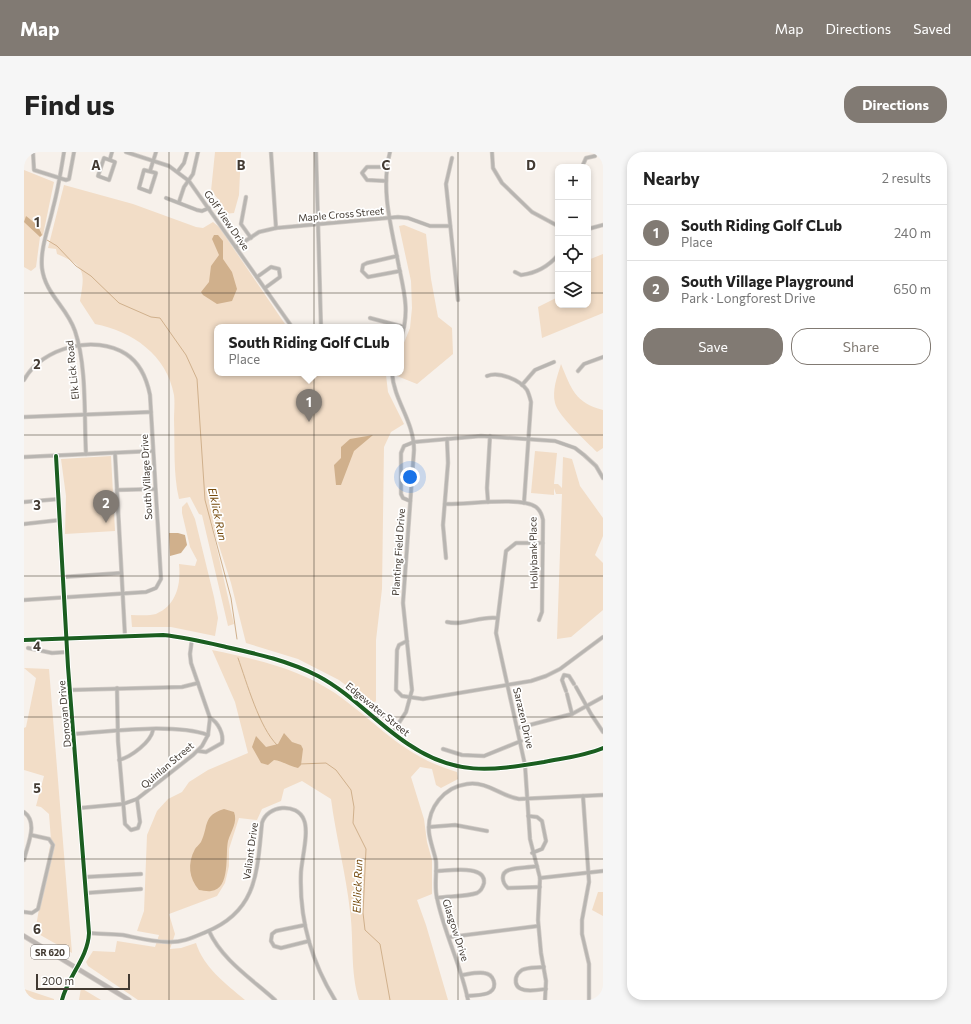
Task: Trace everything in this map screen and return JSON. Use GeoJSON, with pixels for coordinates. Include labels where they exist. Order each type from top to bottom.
{"type":"FeatureCollection","features":[{"type":"Feature","properties":{"kind":"main road","name":"SR 620"},"geometry":{"type":"LineString","coordinates":[[24,936],[129,1000]]}},
{"type":"Feature","properties":{"kind":"street"},"geometry":{"type":"LineString","coordinates":[[33,152],[34,170],[66,180],[69,179],[74,152]]}},
{"type":"Feature","properties":{"kind":"street","name":"Elk Lick Road"},"geometry":{"type":"LineString","coordinates":[[64,152],[60,179],[44,244],[42,259],[45,283],[53,297],[69,315],[79,346],[86,454]]}},
{"type":"Feature","properties":{"kind":"street"},"geometry":{"type":"LineString","coordinates":[[110,159],[112,152]]}},
{"type":"Feature","properties":{"kind":"street","name":"Golf View Drive"},"geometry":{"type":"LineString","coordinates":[[126,152],[154,160],[178,171],[189,181],[290,324]]}},
{"type":"Feature","properties":{"kind":"street"},"geometry":{"type":"LineString","coordinates":[[150,171],[156,152]]}},
{"type":"Feature","properties":{"kind":"street"},"geometry":{"type":"LineString","coordinates":[[178,171],[184,163],[187,152]]}},
{"type":"Feature","properties":{"kind":"street"},"geometry":{"type":"LineString","coordinates":[[179,202],[184,187],[193,174],[198,152]]}},
{"type":"Feature","properties":{"kind":"street"},"geometry":{"type":"LineString","coordinates":[[270,152],[276,228]]}},
{"type":"Feature","properties":{"kind":"street"},"geometry":{"type":"LineString","coordinates":[[316,152],[321,324]]}},
{"type":"Feature","properties":{"kind":"street"},"geometry":{"type":"LineString","coordinates":[[390,152],[386,181],[389,218],[406,304],[404,327]]}},
{"type":"Feature","properties":{"kind":"street"},"geometry":{"type":"LineString","coordinates":[[492,152],[493,168],[502,183],[532,212],[555,224]]}},
{"type":"Feature","properties":{"kind":"street"},"geometry":{"type":"LineString","coordinates":[[583,164],[586,158],[595,156]]}},
{"type":"Feature","properties":{"kind":"street"},"geometry":{"type":"LineString","coordinates":[[104,158],[110,159],[115,162],[109,180],[98,176],[104,158]]}},
{"type":"Feature","properties":{"kind":"street"},"geometry":{"type":"LineString","coordinates":[[452,158],[446,182],[458,300]]}},
{"type":"Feature","properties":{"kind":"street"},"geometry":{"type":"LineString","coordinates":[[386,181],[367,180],[362,173],[367,167],[387,167]]}},
{"type":"Feature","properties":{"kind":"street"},"geometry":{"type":"LineString","coordinates":[[144,170],[150,171],[156,174],[150,191],[139,189],[144,170]]}},
{"type":"Feature","properties":{"kind":"street"},"geometry":{"type":"LineString","coordinates":[[246,197],[241,224],[250,238]]}},
{"type":"Feature","properties":{"kind":"street"},"geometry":{"type":"LineString","coordinates":[[166,198],[197,210],[202,211],[209,208]]}},
{"type":"Feature","properties":{"kind":"street","name":"Maple Cross Street"},"geometry":{"type":"LineString","coordinates":[[236,247],[264,230],[276,228],[389,218],[408,218],[430,226],[450,226]]}},
{"type":"Feature","properties":{"kind":"street"},"geometry":{"type":"LineString","coordinates":[[591,227],[603,225]]}},
{"type":"Feature","properties":{"kind":"street"},"geometry":{"type":"LineString","coordinates":[[397,256],[367,263],[363,265],[362,271],[368,277],[400,270]]}},
{"type":"Feature","properties":{"kind":"street"},"geometry":{"type":"LineString","coordinates":[[515,272],[521,275],[538,271],[555,258]]}},
{"type":"Feature","properties":{"kind":"street"},"geometry":{"type":"LineString","coordinates":[[257,277],[271,267],[279,269],[280,277],[265,288]]}},
{"type":"Feature","properties":{"kind":"street"},"geometry":{"type":"LineString","coordinates":[[370,318],[393,324]]}},
{"type":"Feature","properties":{"kind":"street","name":"South Village Drive"},"geometry":{"type":"LineString","coordinates":[[24,380],[44,359],[58,351],[79,346],[107,346],[128,355],[146,378],[150,395],[152,451],[161,578],[156,588],[152,590],[123,595],[24,600]]}},
{"type":"Feature","properties":{"kind":"street"},"geometry":{"type":"LineString","coordinates":[[578,371],[584,364],[603,357]]}},
{"type":"Feature","properties":{"kind":"street"},"geometry":{"type":"LineString","coordinates":[[522,385],[535,370],[554,362]]}},
{"type":"Feature","properties":{"kind":"street"},"geometry":{"type":"LineString","coordinates":[[487,376],[492,374],[503,376],[522,385],[528,391],[531,402],[524,503]]}},
{"type":"Feature","properties":{"kind":"street","name":"Planting Field Drive"},"geometry":{"type":"LineString","coordinates":[[392,376],[396,397],[410,424],[414,442],[403,603],[412,678],[410,698],[402,719],[393,732]]}},
{"type":"Feature","properties":{"kind":"street"},"geometry":{"type":"LineString","coordinates":[[24,417],[151,412]]}},
{"type":"Feature","properties":{"kind":"street"},"geometry":{"type":"LineString","coordinates":[[410,501],[403,498],[401,494],[401,451],[406,444],[414,442],[490,436],[555,441],[575,448],[596,466],[603,477]]}},
{"type":"Feature","properties":{"kind":"street"},"geometry":{"type":"LineString","coordinates":[[488,502],[487,488],[490,436]]}},
{"type":"Feature","properties":{"kind":"street"},"geometry":{"type":"LineString","coordinates":[[446,558],[443,525],[448,463],[447,439]]}},
{"type":"Feature","properties":{"kind":"street"},"geometry":{"type":"LineString","coordinates":[[24,457],[152,451]]}},
{"type":"Feature","properties":{"kind":"street"},"geometry":{"type":"LineString","coordinates":[[115,453],[125,636]]}},
{"type":"Feature","properties":{"kind":"street","name":"Donovan Drive"},"geometry":{"type":"LineString","coordinates":[[56,456],[66,639],[89,933],[86,950],[76,968],[62,1000]]}},
{"type":"Feature","properties":{"kind":"street"},"geometry":{"type":"LineString","coordinates":[[117,490],[155,489]]}},
{"type":"Feature","properties":{"kind":"street"},"geometry":{"type":"LineString","coordinates":[[24,502],[59,499]]}},
{"type":"Feature","properties":{"kind":"street","name":"Hollybank Place"},"geometry":{"type":"LineString","coordinates":[[445,504],[465,505],[488,502],[524,503],[534,506],[540,512],[543,520],[542,612],[538,620]]}},
{"type":"Feature","properties":{"kind":"street"},"geometry":{"type":"LineString","coordinates":[[24,524],[60,520]]}},
{"type":"Feature","properties":{"kind":"street","name":"Sarazen Drive"},"geometry":{"type":"LineString","coordinates":[[543,543],[516,543],[506,551],[496,618],[496,633],[525,765],[532,852],[540,878],[538,926],[540,953],[544,967],[546,989],[545,1000]]}},
{"type":"Feature","properties":{"kind":"street"},"geometry":{"type":"LineString","coordinates":[[63,577],[122,573]]}},
{"type":"Feature","properties":{"kind":"street"},"geometry":{"type":"LineString","coordinates":[[447,622],[457,623],[482,618],[496,618]]}},
{"type":"Feature","properties":{"kind":"street","name":"Edgewater Street"},"geometry":{"type":"LineString","coordinates":[[24,640],[164,635],[192,639],[276,659],[306,670],[340,689],[393,732],[426,755],[447,764],[483,770],[525,765],[584,755],[603,748]]}},
{"type":"Feature","properties":{"kind":"street"},"geometry":{"type":"LineString","coordinates":[[407,640],[399,645],[397,650],[395,687],[399,694],[410,698],[428,699],[538,679],[560,669],[603,638]]}},
{"type":"Feature","properties":{"kind":"street","name":"Quinlan Street"},"geometry":{"type":"LineString","coordinates":[[80,808],[124,804],[137,799],[198,751],[208,735],[210,718],[190,660],[192,639]]}},
{"type":"Feature","properties":{"kind":"street"},"geometry":{"type":"LineString","coordinates":[[28,648],[52,653],[67,652]]}},
{"type":"Feature","properties":{"kind":"street"},"geometry":{"type":"LineString","coordinates":[[560,669],[564,675],[569,676],[603,732]]}},
{"type":"Feature","properties":{"kind":"street"},"geometry":{"type":"LineString","coordinates":[[564,675],[562,678],[572,714]]}},
{"type":"Feature","properties":{"kind":"street"},"geometry":{"type":"LineString","coordinates":[[70,690],[182,687],[198,683]]}},
{"type":"Feature","properties":{"kind":"street"},"geometry":{"type":"LineString","coordinates":[[117,688],[118,730],[126,826],[131,830],[136,830],[140,824],[137,799]]}},
{"type":"Feature","properties":{"kind":"street"},"geometry":{"type":"LineString","coordinates":[[518,728],[572,714],[603,697]]}},
{"type":"Feature","properties":{"kind":"street"},"geometry":{"type":"LineString","coordinates":[[198,751],[206,752],[222,743],[223,738],[217,723],[210,718]]}},
{"type":"Feature","properties":{"kind":"street"},"geometry":{"type":"LineString","coordinates":[[74,734],[118,730],[186,730],[208,735]]}},
{"type":"Feature","properties":{"kind":"street"},"geometry":{"type":"LineString","coordinates":[[120,760],[127,757],[150,739],[153,730]]}},
{"type":"Feature","properties":{"kind":"street"},"geometry":{"type":"LineString","coordinates":[[443,749],[467,756],[484,756],[521,742]]}},
{"type":"Feature","properties":{"kind":"street","name":"Glasgow Drive"},"geometry":{"type":"LineString","coordinates":[[468,1000],[462,975],[437,898],[436,871],[429,827],[431,816],[438,801],[448,791],[462,785],[483,784],[511,797],[527,799],[603,795]]}},
{"type":"Feature","properties":{"kind":"street"},"geometry":{"type":"LineString","coordinates":[[584,796],[589,890],[582,920],[582,934],[589,964],[589,1000]]}},
{"type":"Feature","properties":{"kind":"street","name":"Valiant Drive"},"geometry":{"type":"LineString","coordinates":[[89,933],[170,942],[188,939],[209,931],[230,919],[248,897],[256,876],[262,823],[267,813],[277,808],[295,810],[301,815],[305,822],[301,881],[305,925],[308,940],[320,972],[335,1000]]}},
{"type":"Feature","properties":{"kind":"street"},"geometry":{"type":"LineString","coordinates":[[24,812],[30,820],[31,835],[24,860]]}},
{"type":"Feature","properties":{"kind":"street"},"geometry":{"type":"LineString","coordinates":[[528,816],[537,817],[542,821],[546,841],[542,849],[532,852]]}},
{"type":"Feature","properties":{"kind":"street"},"geometry":{"type":"LineString","coordinates":[[429,827],[459,826],[487,831]]}},
{"type":"Feature","properties":{"kind":"street"},"geometry":{"type":"LineString","coordinates":[[24,912],[32,913],[38,909],[53,845],[49,839],[31,835]]}},
{"type":"Feature","properties":{"kind":"street"},"geometry":{"type":"LineString","coordinates":[[537,866],[508,870],[502,879],[508,888],[540,887]]}},
{"type":"Feature","properties":{"kind":"street"},"geometry":{"type":"LineString","coordinates":[[436,871],[475,870],[481,874],[484,882],[482,888],[476,893],[437,898]]}},
{"type":"Feature","properties":{"kind":"street"},"geometry":{"type":"LineString","coordinates":[[540,878],[589,874],[603,871]]}},
{"type":"Feature","properties":{"kind":"street"},"geometry":{"type":"LineString","coordinates":[[85,878],[141,874]]}},
{"type":"Feature","properties":{"kind":"street"},"geometry":{"type":"LineString","coordinates":[[86,893],[141,889]]}},
{"type":"Feature","properties":{"kind":"street"},"geometry":{"type":"LineString","coordinates":[[305,925],[276,931],[272,934],[271,941],[274,946],[281,948],[308,940]]}},
{"type":"Feature","properties":{"kind":"street"},"geometry":{"type":"LineString","coordinates":[[450,938],[538,926]]}},
{"type":"Feature","properties":{"kind":"street"},"geometry":{"type":"LineString","coordinates":[[209,931],[216,944],[226,956],[275,1000]]}},
{"type":"Feature","properties":{"kind":"street"},"geometry":{"type":"LineString","coordinates":[[544,967],[522,970],[517,974],[516,980],[517,985],[524,990],[546,989]]}},
{"type":"Feature","properties":{"kind":"street"},"geometry":{"type":"LineString","coordinates":[[462,975],[487,973],[492,977],[494,982],[492,990],[487,994],[467,996]]}},
{"type":"Feature","properties":{"kind":"shaded area"},"geometry":{"type":"Polygon","coordinates":[[[215,152],[241,152],[239,195],[234,213],[223,214],[219,207],[220,201],[211,191],[215,152]]]}},
{"type":"Feature","properties":{"kind":"shaded area"},"geometry":{"type":"Polygon","coordinates":[[[24,170],[54,182],[43,235],[40,237],[36,267],[31,271],[24,267],[24,170]]]}},
{"type":"Feature","properties":{"kind":"shaded area"},"geometry":{"type":"Polygon","coordinates":[[[64,185],[133,204],[196,227],[203,228],[213,222],[219,227],[285,324],[214,324],[214,376],[386,376],[388,392],[404,424],[391,432],[384,447],[382,589],[376,640],[376,701],[372,705],[339,680],[298,659],[246,643],[231,583],[210,518],[234,624],[228,626],[202,515],[199,514],[190,497],[179,499],[175,469],[174,395],[164,368],[146,347],[134,339],[109,327],[95,324],[80,301],[83,277],[78,266],[67,258],[57,254],[56,249],[48,248],[64,185]]]}},
{"type":"Feature","properties":{"kind":"shaded area"},"geometry":{"type":"Polygon","coordinates":[[[26,216],[39,229],[42,235],[40,237],[24,222],[26,216]]]}},
{"type":"Feature","properties":{"kind":"shaded area"},"geometry":{"type":"Polygon","coordinates":[[[404,225],[426,234],[431,279],[438,317],[452,328],[453,354],[417,384],[397,376],[404,376],[404,343],[410,328],[412,308],[411,281],[399,226],[404,225]]]}},
{"type":"Feature","properties":{"kind":"shaded area"},"geometry":{"type":"Polygon","coordinates":[[[214,235],[218,235],[223,241],[223,259],[232,272],[237,289],[232,301],[217,304],[201,292],[209,282],[211,266],[219,255],[212,239],[214,235]]]}},
{"type":"Feature","properties":{"kind":"shaded area"},"geometry":{"type":"Polygon","coordinates":[[[603,254],[603,313],[542,338],[538,307],[555,298],[555,308],[591,308],[591,259],[603,254]]]}},
{"type":"Feature","properties":{"kind":"shaded area"},"geometry":{"type":"Polygon","coordinates":[[[561,364],[571,387],[580,399],[603,410],[603,448],[597,452],[567,422],[557,408],[554,398],[561,364]]]}},
{"type":"Feature","properties":{"kind":"shaded area"},"geometry":{"type":"Polygon","coordinates":[[[373,435],[354,451],[341,485],[336,485],[334,465],[341,458],[341,447],[350,439],[373,435]]]}},
{"type":"Feature","properties":{"kind":"shaded area"},"geometry":{"type":"Polygon","coordinates":[[[535,451],[557,453],[554,484],[558,484],[562,488],[563,457],[572,459],[580,486],[603,518],[603,536],[595,555],[603,563],[603,610],[571,637],[557,639],[562,494],[556,494],[554,488],[554,495],[531,493],[535,451]]]}},
{"type":"Feature","properties":{"kind":"shaded area"},"geometry":{"type":"Polygon","coordinates":[[[111,456],[115,531],[65,534],[66,496],[61,459],[111,456]]]}},
{"type":"Feature","properties":{"kind":"shaded area"},"geometry":{"type":"Polygon","coordinates":[[[187,502],[195,519],[214,597],[218,618],[215,636],[171,627],[132,627],[131,615],[156,614],[169,605],[178,586],[179,564],[195,566],[197,560],[190,547],[182,513],[182,507],[187,502]]]}},
{"type":"Feature","properties":{"kind":"shaded area"},"geometry":{"type":"Polygon","coordinates":[[[169,533],[185,535],[187,545],[181,553],[170,556],[169,533]]]}},
{"type":"Feature","properties":{"kind":"shaded area"},"geometry":{"type":"Polygon","coordinates":[[[212,650],[260,661],[291,671],[321,684],[351,705],[406,748],[438,765],[457,772],[458,779],[441,788],[436,785],[432,769],[420,767],[411,777],[424,819],[427,842],[432,860],[432,894],[417,900],[448,1000],[359,1000],[354,978],[348,897],[331,799],[302,781],[284,789],[281,801],[262,809],[257,820],[239,818],[229,849],[229,866],[225,883],[217,896],[169,914],[175,934],[170,949],[181,948],[196,943],[204,960],[210,968],[245,1000],[138,1000],[88,966],[86,962],[93,951],[115,952],[117,941],[155,947],[159,935],[137,931],[144,911],[147,835],[157,811],[168,799],[182,792],[189,782],[208,770],[248,753],[235,702],[212,650]]]}},
{"type":"Feature","properties":{"kind":"shaded area"},"geometry":{"type":"Polygon","coordinates":[[[24,668],[49,669],[72,953],[35,932],[51,840],[49,814],[41,807],[36,806],[44,776],[24,770],[24,728],[26,727],[36,678],[24,668]]]}},
{"type":"Feature","properties":{"kind":"shaded area"},"geometry":{"type":"Polygon","coordinates":[[[284,733],[292,742],[301,745],[303,749],[301,765],[298,768],[274,760],[268,765],[261,763],[252,747],[256,736],[266,747],[278,744],[284,733]]]}},
{"type":"Feature","properties":{"kind":"shaded area"},"geometry":{"type":"Polygon","coordinates":[[[224,809],[234,812],[235,819],[228,841],[224,878],[222,884],[217,889],[210,891],[199,890],[193,881],[190,871],[192,855],[195,848],[201,842],[209,818],[224,809]]]}},
{"type":"Feature","properties":{"kind":"shaded area"},"geometry":{"type":"Polygon","coordinates":[[[598,892],[603,892],[603,916],[592,910],[598,892]]]}},
{"type":"Feature","properties":{"kind":"shaded area"},"geometry":{"type":"Polygon","coordinates":[[[81,988],[101,1000],[79,1000],[81,988]]]}},
{"type":"Feature","properties":{"kind":"shaded area"},"geometry":{"type":"Polygon","coordinates":[[[24,989],[54,999],[54,1000],[24,1000],[24,989]]]}},
{"type":"Feature","properties":{"kind":"waterway","name":"Elklick Run"},"geometry":{"type":"LineString","coordinates":[[47,240],[57,246],[76,266],[91,276],[119,303],[151,317],[160,318],[186,355],[197,379],[205,500],[231,598],[237,639]]}},
{"type":"Feature","properties":{"kind":"waterway","name":"Elklick Run"},"geometry":{"type":"LineString","coordinates":[[238,658],[259,716],[277,745]]}},
{"type":"Feature","properties":{"kind":"waterway","name":"Elklick Run"},"geometry":{"type":"LineString","coordinates":[[300,764],[326,763],[336,770],[351,790],[354,807],[353,823],[366,849],[363,913],[365,930],[380,944],[390,1000]]}},
{"type":"Feature","properties":{"kind":"cycle path"},"geometry":{"type":"LineString","coordinates":[[56,456],[68,667],[89,933],[88,942],[82,959],[65,991],[62,1000]]}},
{"type":"Feature","properties":{"kind":"cycle path"},"geometry":{"type":"LineString","coordinates":[[24,640],[163,635],[195,640],[273,658],[296,666],[330,683],[408,744],[441,762],[457,766],[490,769],[507,767],[544,762],[589,753],[603,748]]}},
{"type":"Feature","properties":{"kind":"place","name":"South Riding Golf CLub"},"geometry":{"type":"Point","coordinates":[309,422]}},
{"type":"Feature","properties":{"kind":"place","name":"South Village Playground"},"geometry":{"type":"Point","coordinates":[106,523]}}]}
